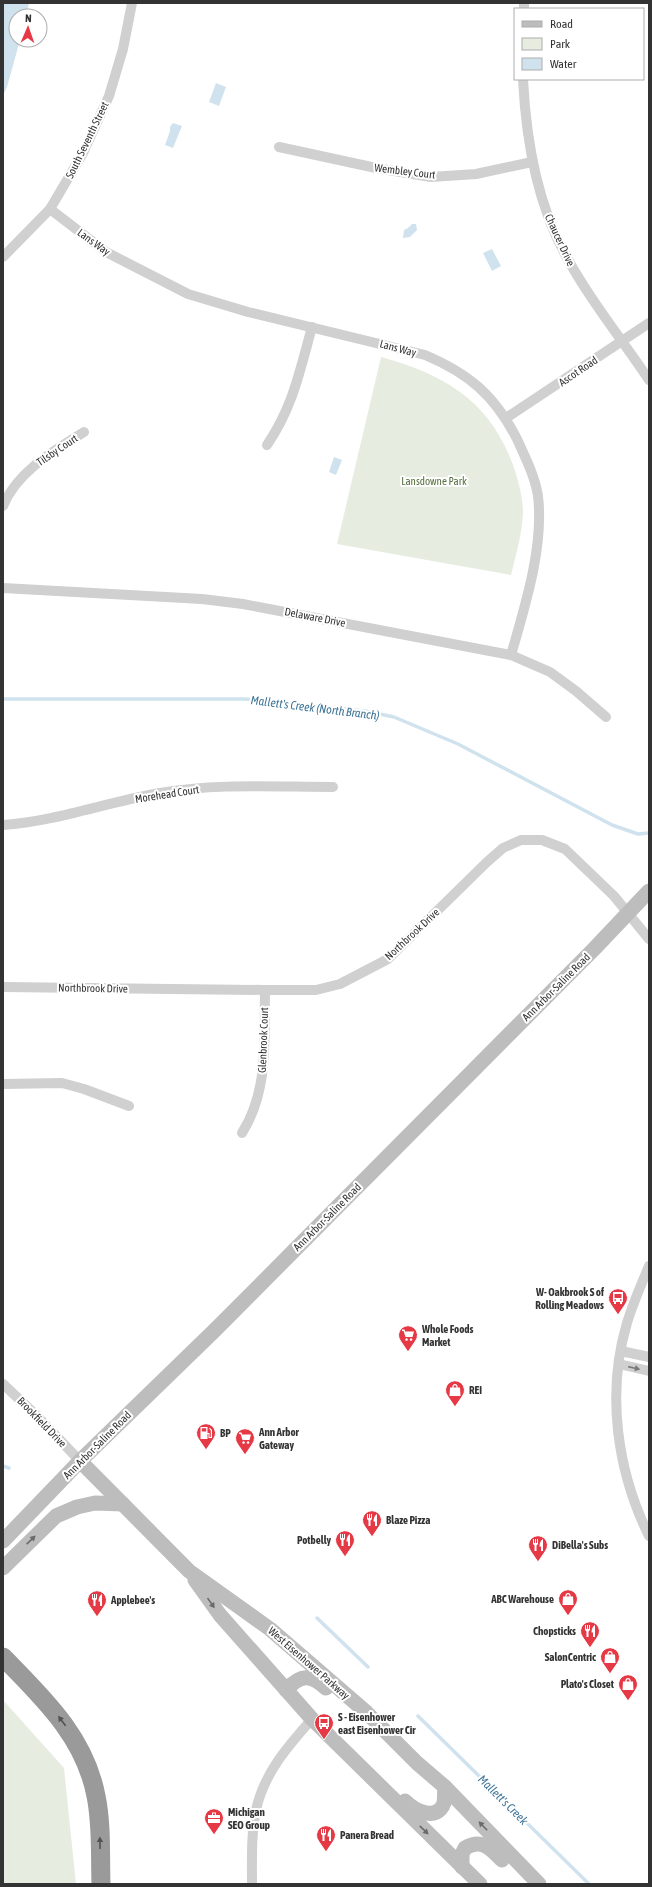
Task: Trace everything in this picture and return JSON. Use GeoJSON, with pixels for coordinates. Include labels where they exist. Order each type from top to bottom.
{"type":"FeatureCollection","features":[{"type":"Feature","properties":{"kind":"highway"},"geometry":{"type":"LineString","coordinates":[[3,1658],[51,1706],[80,1748],[96,1796],[100,1828],[101,1884]]}},
{"type":"Feature","properties":{"kind":"main road","name":"Ann Arbor-Saline Road"},"geometry":{"type":"LineString","coordinates":[[3,1541],[80,1461],[214,1330],[629,914],[649,891]]}},
{"type":"Feature","properties":{"kind":"main road","name":"West Eisenhower Parkway"},"geometry":{"type":"LineString","coordinates":[[80,1461],[189,1571],[220,1615],[312,1719],[480,1884]]}},
{"type":"Feature","properties":{"kind":"main road"},"geometry":{"type":"LineString","coordinates":[[3,1568],[56,1516],[73,1508],[96,1503],[123,1504]]}},
{"type":"Feature","properties":{"kind":"main road","name":"West Eisenhower Parkway"},"geometry":{"type":"LineString","coordinates":[[189,1571],[270,1629],[366,1712],[417,1763],[445,1787],[539,1884]]}},
{"type":"Feature","properties":{"kind":"main road"},"geometry":{"type":"LineString","coordinates":[[286,1690],[298,1680],[307,1678],[316,1679],[402,1759],[417,1763]]}},
{"type":"Feature","properties":{"kind":"main road"},"geometry":{"type":"LineString","coordinates":[[334,1740],[347,1744],[410,1807],[420,1812],[429,1814],[439,1811],[444,1802],[445,1787]]}},
{"type":"Feature","properties":{"kind":"main road"},"geometry":{"type":"LineString","coordinates":[[462,1867],[462,1854],[465,1848],[477,1844],[487,1845],[527,1884]]}},
{"type":"Feature","properties":{"kind":"street","name":"South Seventh Street"},"geometry":{"type":"LineString","coordinates":[[3,257],[50,209],[83,153],[109,96],[123,49],[132,3]]}},
{"type":"Feature","properties":{"kind":"street","name":"Chaucer Drive"},"geometry":{"type":"LineString","coordinates":[[523,80],[532,162],[547,214],[564,254],[591,297],[649,380]]}},
{"type":"Feature","properties":{"kind":"street","name":"Wembley Court"},"geometry":{"type":"LineString","coordinates":[[279,147],[376,168],[431,176],[476,174],[532,162]]}},
{"type":"Feature","properties":{"kind":"street","name":"Lans Way"},"geometry":{"type":"LineString","coordinates":[[50,209],[106,252],[188,294],[426,355],[450,365],[471,380],[494,401],[506,418],[530,468],[538,496],[537,541],[525,606],[511,654]]}},
{"type":"Feature","properties":{"kind":"street","name":"Ascot Road"},"geometry":{"type":"LineString","coordinates":[[506,418],[649,323]]}},
{"type":"Feature","properties":{"kind":"street"},"geometry":{"type":"LineString","coordinates":[[267,445],[293,398],[312,327]]}},
{"type":"Feature","properties":{"kind":"street","name":"Tilsby Court"},"geometry":{"type":"LineString","coordinates":[[3,506],[7,496],[33,466],[84,432]]}},
{"type":"Feature","properties":{"kind":"street","name":"Delaware Drive"},"geometry":{"type":"LineString","coordinates":[[3,588],[202,599],[243,604],[511,654],[550,672],[576,691],[606,717]]}},
{"type":"Feature","properties":{"kind":"street","name":"Morehead Court"},"geometry":{"type":"LineString","coordinates":[[3,825],[30,823],[160,793],[189,789],[333,787]]}},
{"type":"Feature","properties":{"kind":"street","name":"Northbrook Drive"},"geometry":{"type":"LineString","coordinates":[[3,987],[316,990],[340,984],[388,959],[487,862],[503,848],[521,840],[542,840],[564,849],[596,878],[629,914],[649,939]]}},
{"type":"Feature","properties":{"kind":"street","name":"Glenbrook Court"},"geometry":{"type":"LineString","coordinates":[[242,1133],[249,1122],[258,1100],[264,1069],[265,990]]}},
{"type":"Feature","properties":{"kind":"street"},"geometry":{"type":"LineString","coordinates":[[3,1084],[62,1083],[84,1089],[129,1106]]}},
{"type":"Feature","properties":{"kind":"street"},"geometry":{"type":"LineString","coordinates":[[649,1266],[627,1324],[621,1351],[617,1415],[621,1452],[633,1496],[649,1536]]}},
{"type":"Feature","properties":{"kind":"street"},"geometry":{"type":"LineString","coordinates":[[621,1351],[649,1357]]}},
{"type":"Feature","properties":{"kind":"street"},"geometry":{"type":"LineString","coordinates":[[619,1364],[649,1371]]}},
{"type":"Feature","properties":{"kind":"street","name":"Brookfield Drive"},"geometry":{"type":"LineString","coordinates":[[3,1384],[38,1417],[80,1461]]}},
{"type":"Feature","properties":{"kind":"street"},"geometry":{"type":"LineString","coordinates":[[252,1884],[254,1824],[259,1799],[272,1769],[291,1743],[312,1719]]}},
{"type":"Feature","properties":{"kind":"green space","name":"Lansdowne Park"},"geometry":{"type":"Polygon","coordinates":[[[381,357],[425,372],[462,393],[478,407],[491,423],[503,442],[517,476],[523,507],[520,537],[511,575],[337,544],[381,357]]]}},
{"type":"Feature","properties":{"kind":"green space"},"geometry":{"type":"Polygon","coordinates":[[[3,1700],[64,1768],[76,1884],[3,1884],[3,1700]]]}},
{"type":"Feature","properties":{"kind":"water"},"geometry":{"type":"Polygon","coordinates":[[[3,3],[29,3],[28,8],[8,8],[8,48],[18,48],[7,87],[3,95],[3,3]]]}},
{"type":"Feature","properties":{"kind":"water"},"geometry":{"type":"Polygon","coordinates":[[[216,83],[226,87],[219,106],[209,102],[216,83]]]}},
{"type":"Feature","properties":{"kind":"water"},"geometry":{"type":"Polygon","coordinates":[[[173,123],[182,126],[173,148],[165,145],[170,127],[173,123]]]}},
{"type":"Feature","properties":{"kind":"water"},"geometry":{"type":"Polygon","coordinates":[[[412,224],[416,224],[417,230],[410,237],[403,238],[404,230],[412,224]]]}},
{"type":"Feature","properties":{"kind":"water"},"geometry":{"type":"Polygon","coordinates":[[[492,249],[501,266],[492,271],[483,253],[492,249]]]}},
{"type":"Feature","properties":{"kind":"water"},"geometry":{"type":"Polygon","coordinates":[[[334,457],[342,460],[336,475],[329,472],[334,457]]]}},
{"type":"Feature","properties":{"kind":"waterway","name":"Mallett's Creek (North Branch)"},"geometry":{"type":"LineString","coordinates":[[3,699],[245,699],[365,711],[394,717],[458,744],[612,825],[638,834],[649,833]]}},
{"type":"Feature","properties":{"kind":"waterway","name":"Mallett's Creek"},"geometry":{"type":"LineString","coordinates":[[3,1466],[9,1468]]}},
{"type":"Feature","properties":{"kind":"waterway","name":"Mallett's Creek"},"geometry":{"type":"LineString","coordinates":[[317,1618],[368,1667]]}},
{"type":"Feature","properties":{"kind":"waterway","name":"Mallett's Creek"},"geometry":{"type":"LineString","coordinates":[[418,1716],[589,1884]]}},
{"type":"Feature","properties":{"kind":"place","name":"W- Oakbrook S of Rolling Meadows"},"geometry":{"type":"Point","coordinates":[618,1315]}},
{"type":"Feature","properties":{"kind":"place","name":"Whole Foods Market"},"geometry":{"type":"Point","coordinates":[408,1352]}},
{"type":"Feature","properties":{"kind":"place","name":"REI"},"geometry":{"type":"Point","coordinates":[455,1407]}},
{"type":"Feature","properties":{"kind":"place","name":"BP"},"geometry":{"type":"Point","coordinates":[206,1450]}},
{"type":"Feature","properties":{"kind":"place","name":"Ann Arbor Gateway"},"geometry":{"type":"Point","coordinates":[245,1455]}},
{"type":"Feature","properties":{"kind":"place","name":"Blaze Pizza"},"geometry":{"type":"Point","coordinates":[372,1537]}},
{"type":"Feature","properties":{"kind":"place","name":"Potbelly"},"geometry":{"type":"Point","coordinates":[345,1557]}},
{"type":"Feature","properties":{"kind":"place","name":"DiBella's Subs"},"geometry":{"type":"Point","coordinates":[538,1562]}},
{"type":"Feature","properties":{"kind":"place","name":"ABC Warehouse"},"geometry":{"type":"Point","coordinates":[568,1616]}},
{"type":"Feature","properties":{"kind":"place","name":"Applebee's"},"geometry":{"type":"Point","coordinates":[97,1617]}},
{"type":"Feature","properties":{"kind":"place","name":"Chopsticks"},"geometry":{"type":"Point","coordinates":[590,1648]}},
{"type":"Feature","properties":{"kind":"place","name":"SalonCentric"},"geometry":{"type":"Point","coordinates":[610,1674]}},
{"type":"Feature","properties":{"kind":"place","name":"Plato's Closet"},"geometry":{"type":"Point","coordinates":[628,1701]}},
{"type":"Feature","properties":{"kind":"place","name":"S - Eisenhower east Eisenhower Cir"},"geometry":{"type":"Point","coordinates":[324,1740]}},
{"type":"Feature","properties":{"kind":"place","name":"Michigan SEO Group"},"geometry":{"type":"Point","coordinates":[214,1835]}},
{"type":"Feature","properties":{"kind":"place","name":"Panera Bread"},"geometry":{"type":"Point","coordinates":[326,1852]}}]}
